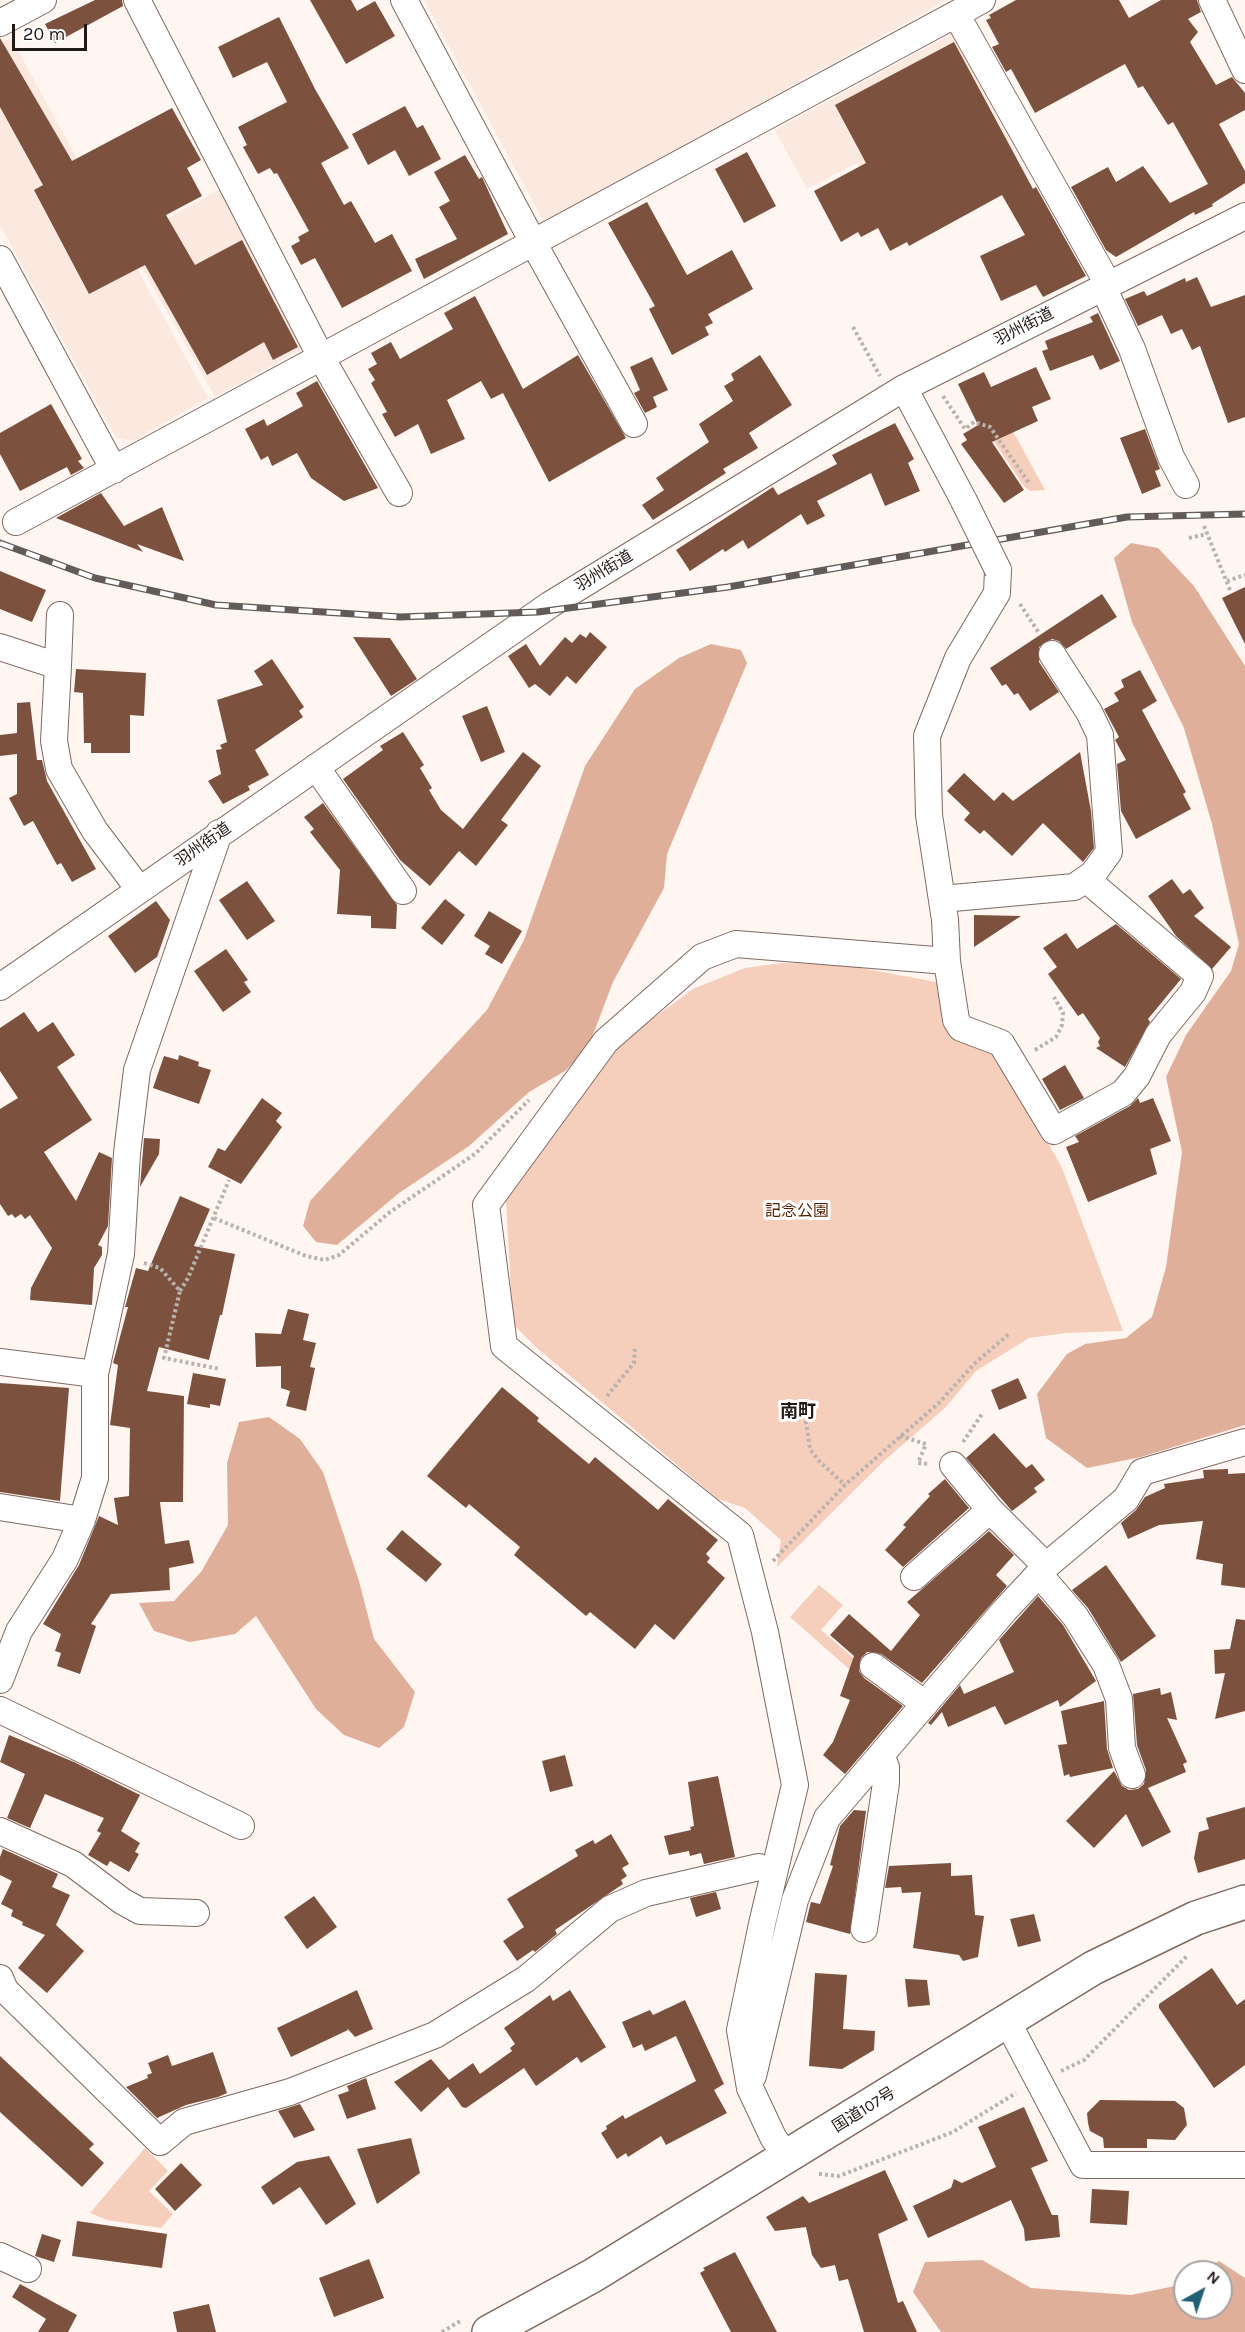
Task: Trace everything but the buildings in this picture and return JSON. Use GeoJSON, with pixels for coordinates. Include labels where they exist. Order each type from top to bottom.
{"type":"FeatureCollection","features":[{"type":"Feature","properties":{"kind":"highway","name":"国道107号"},"geometry":{"type":"LineString","coordinates":[[489,2332],[799,2168],[1007,2021],[1093,1968],[1196,1918],[1245,1902]]}},
{"type":"Feature","properties":{"kind":"street"},"geometry":{"type":"LineString","coordinates":[[0,23],[43,0]]}},
{"type":"Feature","properties":{"kind":"street"},"geometry":{"type":"LineString","coordinates":[[137,0],[322,358],[399,493]]}},
{"type":"Feature","properties":{"kind":"street"},"geometry":{"type":"LineString","coordinates":[[404,0],[534,244],[634,424]]}},
{"type":"Feature","properties":{"kind":"street"},"geometry":{"type":"LineString","coordinates":[[16,522],[982,0]]}},
{"type":"Feature","properties":{"kind":"street"},"geometry":{"type":"LineString","coordinates":[[1212,0],[1245,70]]}},
{"type":"Feature","properties":{"kind":"street"},"geometry":{"type":"LineString","coordinates":[[956,14],[1106,285],[1171,457],[1186,485]]}},
{"type":"Feature","properties":{"kind":"street","name":"羽州街道"},"geometry":{"type":"LineString","coordinates":[[0,987],[538,612],[898,392],[1245,216]]}},
{"type":"Feature","properties":{"kind":"street"},"geometry":{"type":"LineString","coordinates":[[0,259],[114,470]]}},
{"type":"Feature","properties":{"kind":"street"},"geometry":{"type":"LineString","coordinates":[[898,392],[964,501],[998,570],[1015,596]]}},
{"type":"Feature","properties":{"kind":"street"},"geometry":{"type":"LineString","coordinates":[[998,570],[997,593],[958,658],[927,736],[929,815],[942,898],[947,961],[956,1020],[961,1028],[1001,1043],[1054,1131],[1123,1093],[1137,1076],[1158,1035],[1193,992],[1200,976],[1086,879]]}},
{"type":"Feature","properties":{"kind":"street"},"geometry":{"type":"LineString","coordinates":[[60,615],[54,741],[59,769],[95,831],[139,889]]}},
{"type":"Feature","properties":{"kind":"street"},"geometry":{"type":"LineString","coordinates":[[0,647],[58,666]]}},
{"type":"Feature","properties":{"kind":"street"},"geometry":{"type":"LineString","coordinates":[[942,898],[1074,887],[1093,874],[1109,852],[1100,735],[1089,712],[1052,654]]}},
{"type":"Feature","properties":{"kind":"street"},"geometry":{"type":"LineString","coordinates":[[316,767],[403,891]]}},
{"type":"Feature","properties":{"kind":"street"},"geometry":{"type":"LineString","coordinates":[[0,1679],[19,1631],[65,1559],[82,1520],[95,1478],[95,1374],[121,1254],[127,1153],[136,1070],[219,833]]}},
{"type":"Feature","properties":{"kind":"street"},"geometry":{"type":"LineString","coordinates":[[799,2168],[773,2138],[750,2088],[741,2030],[762,1924],[795,1785],[765,1632],[740,1534],[504,1346],[486,1205],[606,1041],[702,957],[736,944],[947,961]]}},
{"type":"Feature","properties":{"kind":"street"},"geometry":{"type":"LineString","coordinates":[[0,1362],[95,1374]]}},
{"type":"Feature","properties":{"kind":"street"},"geometry":{"type":"LineString","coordinates":[[750,2088],[795,1900],[798,1867],[827,1818],[966,1654],[1043,1570],[1126,1499],[1142,1472],[1245,1442]]}},
{"type":"Feature","properties":{"kind":"street"},"geometry":{"type":"LineString","coordinates":[[953,1465],[1043,1570],[1106,1665],[1119,1699],[1122,1748],[1132,1775]]}},
{"type":"Feature","properties":{"kind":"street"},"geometry":{"type":"LineString","coordinates":[[0,1507],[82,1520]]}},
{"type":"Feature","properties":{"kind":"street"},"geometry":{"type":"LineString","coordinates":[[914,1576],[990,1510]]}},
{"type":"Feature","properties":{"kind":"street"},"geometry":{"type":"LineString","coordinates":[[873,1666],[925,1704]]}},
{"type":"Feature","properties":{"kind":"street"},"geometry":{"type":"LineString","coordinates":[[0,1710],[241,1826]]}},
{"type":"Feature","properties":{"kind":"street"},"geometry":{"type":"LineString","coordinates":[[864,1929],[886,1783],[886,1767],[881,1755]]}},
{"type":"Feature","properties":{"kind":"street"},"geometry":{"type":"LineString","coordinates":[[0,1831],[73,1864],[122,1901],[140,1911],[196,1913]]}},
{"type":"Feature","properties":{"kind":"street"},"geometry":{"type":"LineString","coordinates":[[0,1978],[5,1990],[160,2142],[184,2122],[290,2092],[435,2035],[526,1979],[610,1909],[646,1893],[759,1867]]}},
{"type":"Feature","properties":{"kind":"street"},"geometry":{"type":"LineString","coordinates":[[1007,2021],[1083,2165],[1245,2165]]}},
{"type":"Feature","properties":{"kind":"street"},"geometry":{"type":"LineString","coordinates":[[0,2256],[28,2269]]}},
{"type":"Feature","properties":{"kind":"path"},"geometry":{"type":"LineString","coordinates":[[853,327],[898,392]]}},
{"type":"Feature","properties":{"kind":"path"},"geometry":{"type":"LineString","coordinates":[[929,375],[965,429],[974,423],[990,427],[1029,483]]}},
{"type":"Feature","properties":{"kind":"path"},"geometry":{"type":"LineString","coordinates":[[1204,526],[1230,590]]}},
{"type":"Feature","properties":{"kind":"path"},"geometry":{"type":"LineString","coordinates":[[1190,538],[1208,534]]}},
{"type":"Feature","properties":{"kind":"path"},"geometry":{"type":"LineString","coordinates":[[1227,581],[1245,575]]}},
{"type":"Feature","properties":{"kind":"path"},"geometry":{"type":"LineString","coordinates":[[1015,596],[1052,654]]}},
{"type":"Feature","properties":{"kind":"path"},"geometry":{"type":"LineString","coordinates":[[1014,1065],[1056,1036],[1062,1025],[1064,1013],[1054,997]]}},
{"type":"Feature","properties":{"kind":"path"},"geometry":{"type":"LineString","coordinates":[[214,1218],[306,1256],[325,1260],[339,1255],[390,1212],[475,1154],[528,1101],[544,1093],[565,1096]]}},
{"type":"Feature","properties":{"kind":"path"},"geometry":{"type":"LineString","coordinates":[[220,1369],[164,1358],[180,1291],[188,1278],[229,1180]]}},
{"type":"Feature","properties":{"kind":"path"},"geometry":{"type":"LineString","coordinates":[[121,1254],[160,1268],[180,1291]]}},
{"type":"Feature","properties":{"kind":"path"},"geometry":{"type":"LineString","coordinates":[[752,1582],[845,1485],[899,1435],[940,1402],[974,1364],[1010,1333]]}},
{"type":"Feature","properties":{"kind":"path"},"geometry":{"type":"LineString","coordinates":[[591,1415],[634,1363],[636,1349]]}},
{"type":"Feature","properties":{"kind":"path"},"geometry":{"type":"LineString","coordinates":[[899,1435],[926,1444],[918,1463],[953,1465],[954,1455],[982,1414]]}},
{"type":"Feature","properties":{"kind":"path"},"geometry":{"type":"LineString","coordinates":[[806,1421],[810,1449],[819,1461],[845,1485]]}},
{"type":"Feature","properties":{"kind":"path"},"geometry":{"type":"LineString","coordinates":[[799,2168],[839,2176],[953,2132],[1039,2082],[1084,2060],[1192,1951]]}},
{"type":"Feature","properties":{"kind":"shaded area"},"geometry":{"type":"Polygon","coordinates":[[[424,0],[947,0],[544,222],[424,0]]]}},
{"type":"Feature","properties":{"kind":"shaded area"},"geometry":{"type":"Polygon","coordinates":[[[952,34],[1018,157],[901,220],[872,191],[857,163],[807,189],[775,130],[952,34]]]}},
{"type":"Feature","properties":{"kind":"shaded area"},"geometry":{"type":"Polygon","coordinates":[[[11,38],[208,398],[132,441],[116,438],[0,225],[0,44],[11,38]]]}},
{"type":"Feature","properties":{"kind":"shaded area"},"geometry":{"type":"Polygon","coordinates":[[[224,187],[307,346],[215,397],[127,241],[224,187]]]}},
{"type":"Feature","properties":{"kind":"shaded area"},"geometry":{"type":"Polygon","coordinates":[[[1131,543],[1158,548],[1194,586],[1245,666],[1245,1425],[1141,1457],[1087,1468],[1046,1438],[1037,1394],[1067,1354],[1085,1344],[1126,1338],[1152,1317],[1166,1267],[1182,1152],[1166,1077],[1186,1035],[1231,971],[1239,944],[1212,824],[1184,728],[1132,622],[1114,558],[1131,543]]]}},
{"type":"Feature","properties":{"kind":"shaded area"},"geometry":{"type":"Polygon","coordinates":[[[711,644],[741,650],[747,663],[667,854],[664,888],[613,982],[588,1048],[565,1071],[529,1092],[469,1146],[399,1193],[337,1245],[316,1242],[303,1226],[310,1201],[487,1010],[524,940],[585,766],[635,689],[679,658],[711,644]]]}},
{"type":"Feature","properties":{"kind":"shaded area"},"geometry":{"type":"Polygon","coordinates":[[[269,1417],[300,1439],[323,1472],[359,1581],[374,1639],[415,1692],[404,1727],[379,1748],[344,1735],[316,1709],[256,1616],[235,1634],[190,1642],[154,1631],[139,1603],[174,1601],[201,1572],[228,1525],[227,1463],[239,1422],[269,1417]]]}},
{"type":"Feature","properties":{"kind":"shaded area"},"geometry":{"type":"Polygon","coordinates":[[[982,2260],[1031,2288],[1131,2295],[1173,2286],[1173,2320],[1233,2320],[1233,2270],[1245,2278],[1245,2332],[941,2332],[913,2292],[925,2262],[982,2260]]]}},
{"type":"Feature","properties":{"kind":"green space"},"geometry":{"type":"Polygon","coordinates":[[[1002,411],[1045,490],[1030,491],[1024,486],[985,428],[1002,411]]]}},
{"type":"Feature","properties":{"kind":"green space","name":"記念公園"},"geometry":{"type":"Polygon","coordinates":[[[782,963],[840,964],[936,982],[943,988],[941,1018],[964,1038],[996,1049],[1062,1168],[1123,1331],[1066,1333],[1029,1338],[976,1371],[945,1408],[885,1460],[777,1567],[781,1540],[745,1508],[718,1499],[538,1349],[513,1324],[506,1201],[624,1040],[693,989],[745,968],[782,963]]]}},
{"type":"Feature","properties":{"kind":"green space"},"geometry":{"type":"Polygon","coordinates":[[[819,1585],[843,1605],[821,1630],[864,1667],[857,1676],[790,1617],[819,1585]]]}},
{"type":"Feature","properties":{"kind":"green space"},"geometry":{"type":"Polygon","coordinates":[[[145,2148],[168,2171],[149,2191],[173,2214],[161,2228],[107,2220],[90,2213],[145,2148]]]}},
{"type":"Feature","properties":{"kind":"railway"},"geometry":{"type":"LineString","coordinates":[[0,543],[95,578],[216,605],[400,617],[538,612],[728,587],[1127,517],[1245,514]]}},
{"type":"Feature","properties":{"kind":"district","name":"南町"},"geometry":{"type":"Point","coordinates":[798,1412]}}]}
